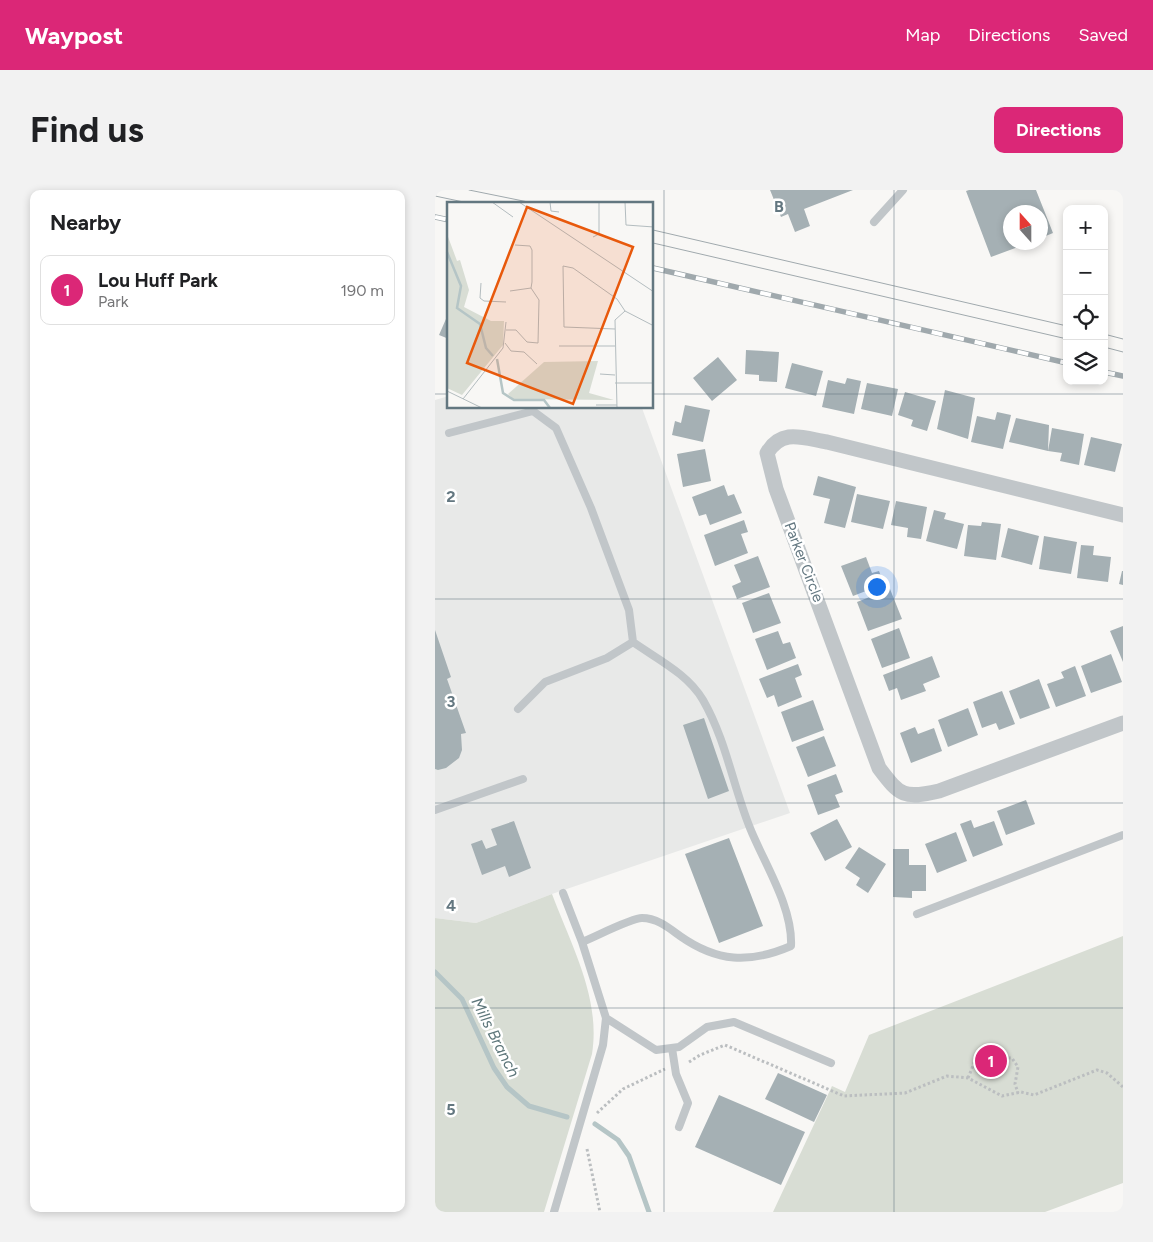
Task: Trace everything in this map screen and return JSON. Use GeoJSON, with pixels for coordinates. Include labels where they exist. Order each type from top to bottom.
{"type":"FeatureCollection","features":[{"type":"Feature","properties":{"kind":"street","name":"Parker Circle"},"geometry":{"type":"LineString","coordinates":[[1123,515],[827,442],[787,436],[773,442],[767,453],[776,489],[879,768],[893,786],[915,797],[939,791],[1123,723]]}},
{"type":"Feature","properties":{"kind":"lane"},"geometry":{"type":"LineString","coordinates":[[874,222],[903,190]]}},
{"type":"Feature","properties":{"kind":"lane"},"geometry":{"type":"LineString","coordinates":[[449,433],[533,411],[556,428],[591,508],[629,610],[633,642],[688,681],[703,700],[719,736],[750,828],[773,876],[791,932],[791,946],[775,953],[744,959],[727,959],[693,946],[660,922],[642,918],[582,942]]}},
{"type":"Feature","properties":{"kind":"lane"},"geometry":{"type":"LineString","coordinates":[[517,709],[545,682],[607,658],[633,642]]}},
{"type":"Feature","properties":{"kind":"lane"},"geometry":{"type":"LineString","coordinates":[[435,810],[523,779]]}},
{"type":"Feature","properties":{"kind":"lane"},"geometry":{"type":"LineString","coordinates":[[917,914],[1123,835]]}},
{"type":"Feature","properties":{"kind":"lane"},"geometry":{"type":"LineString","coordinates":[[554,1212],[603,1045],[606,1018],[582,942],[563,894]]}},
{"type":"Feature","properties":{"kind":"lane"},"geometry":{"type":"LineString","coordinates":[[606,1018],[656,1050],[679,1047],[707,1027],[734,1022],[831,1063]]}},
{"type":"Feature","properties":{"kind":"lane"},"geometry":{"type":"LineString","coordinates":[[672,1048],[676,1074],[688,1103],[679,1126]]}},
{"type":"Feature","properties":{"kind":"path"},"geometry":{"type":"LineString","coordinates":[[689,1062],[699,1055],[725,1045],[844,1096],[905,1094],[947,1076],[968,1078],[1002,1096],[1018,1093],[1037,1094],[1097,1070],[1107,1073],[1123,1087]]}},
{"type":"Feature","properties":{"kind":"path"},"geometry":{"type":"LineString","coordinates":[[968,1078],[977,1056],[1012,1058],[1018,1067],[1015,1084],[1018,1093]]}},
{"type":"Feature","properties":{"kind":"path"},"geometry":{"type":"LineString","coordinates":[[597,1113],[623,1089],[667,1068]]}},
{"type":"Feature","properties":{"kind":"path"},"geometry":{"type":"LineString","coordinates":[[587,1149],[600,1212]]}},
{"type":"Feature","properties":{"kind":"shaded area"},"geometry":{"type":"Polygon","coordinates":[[[447,397],[447,409],[642,409],[790,813],[552,894],[476,923],[435,918],[435,400],[447,397]]]}},
{"type":"Feature","properties":{"kind":"shaded area"},"geometry":{"type":"Polygon","coordinates":[[[552,894],[583,972],[592,1013],[594,1033],[592,1054],[544,1212],[435,1212],[435,918],[476,923],[552,894]]]}},
{"type":"Feature","properties":{"kind":"shaded area"},"geometry":{"type":"Polygon","coordinates":[[[1123,936],[1123,1183],[1045,1212],[773,1212],[832,1086],[845,1092],[869,1035],[1123,936]]]}},
{"type":"Feature","properties":{"kind":"building"},"geometry":{"type":"Polygon","coordinates":[[[770,190],[853,190],[804,209],[810,226],[795,232],[788,214],[781,217],[770,190]]]}},
{"type":"Feature","properties":{"kind":"building"},"geometry":{"type":"Polygon","coordinates":[[[1036,190],[1042,205],[1003,205],[1003,250],[1010,250],[991,257],[966,191],[1036,190]]]}},
{"type":"Feature","properties":{"kind":"building"},"geometry":{"type":"Polygon","coordinates":[[[1048,220],[1053,233],[1048,235],[1048,220]]]}},
{"type":"Feature","properties":{"kind":"building"},"geometry":{"type":"Polygon","coordinates":[[[447,317],[447,338],[439,335],[447,317]]]}},
{"type":"Feature","properties":{"kind":"building"},"geometry":{"type":"Polygon","coordinates":[[[746,350],[779,352],[777,382],[759,381],[759,375],[745,374],[746,350]]]}},
{"type":"Feature","properties":{"kind":"building"},"geometry":{"type":"Polygon","coordinates":[[[718,357],[737,380],[712,401],[693,378],[718,357]]]}},
{"type":"Feature","properties":{"kind":"building"},"geometry":{"type":"Polygon","coordinates":[[[792,363],[823,371],[816,396],[785,388],[792,363]]]}},
{"type":"Feature","properties":{"kind":"building"},"geometry":{"type":"Polygon","coordinates":[[[847,378],[861,381],[854,414],[822,407],[828,380],[845,384],[847,378]]]}},
{"type":"Feature","properties":{"kind":"building"},"geometry":{"type":"Polygon","coordinates":[[[867,383],[898,389],[892,416],[861,409],[867,383]]]}},
{"type":"Feature","properties":{"kind":"building"},"geometry":{"type":"Polygon","coordinates":[[[945,390],[975,398],[968,439],[937,429],[945,390]]]}},
{"type":"Feature","properties":{"kind":"building"},"geometry":{"type":"Polygon","coordinates":[[[905,392],[936,401],[927,431],[911,426],[913,420],[898,415],[905,392]]]}},
{"type":"Feature","properties":{"kind":"building"},"geometry":{"type":"Polygon","coordinates":[[[685,405],[710,410],[703,442],[672,435],[675,421],[681,423],[685,405]]]}},
{"type":"Feature","properties":{"kind":"building"},"geometry":{"type":"Polygon","coordinates":[[[997,412],[1011,415],[1003,449],[971,442],[977,416],[995,420],[997,412]]]}},
{"type":"Feature","properties":{"kind":"building"},"geometry":{"type":"Polygon","coordinates":[[[1016,418],[1049,425],[1048,451],[1009,442],[1016,418]]]}},
{"type":"Feature","properties":{"kind":"building"},"geometry":{"type":"Polygon","coordinates":[[[1052,428],[1084,434],[1079,465],[1060,461],[1062,453],[1048,451],[1052,428]]]}},
{"type":"Feature","properties":{"kind":"building"},"geometry":{"type":"Polygon","coordinates":[[[1091,437],[1122,444],[1115,472],[1084,465],[1091,437]]]}},
{"type":"Feature","properties":{"kind":"building"},"geometry":{"type":"Polygon","coordinates":[[[705,449],[711,481],[683,487],[677,454],[705,449]]]}},
{"type":"Feature","properties":{"kind":"building"},"geometry":{"type":"Polygon","coordinates":[[[818,476],[856,487],[845,528],[824,523],[830,499],[813,495],[818,476]]]}},
{"type":"Feature","properties":{"kind":"building"},"geometry":{"type":"Polygon","coordinates":[[[724,485],[728,496],[734,494],[742,513],[710,525],[706,514],[699,516],[692,497],[724,485]]]}},
{"type":"Feature","properties":{"kind":"building"},"geometry":{"type":"Polygon","coordinates":[[[857,494],[890,501],[883,529],[851,522],[857,494]]]}},
{"type":"Feature","properties":{"kind":"building"},"geometry":{"type":"Polygon","coordinates":[[[896,501],[927,507],[921,539],[907,537],[908,528],[891,525],[896,501]]]}},
{"type":"Feature","properties":{"kind":"building"},"geometry":{"type":"Polygon","coordinates":[[[934,510],[946,513],[944,519],[964,524],[957,549],[926,541],[934,510]]]}},
{"type":"Feature","properties":{"kind":"building"},"geometry":{"type":"Polygon","coordinates":[[[744,520],[748,532],[741,534],[748,553],[715,566],[704,535],[744,520]]]}},
{"type":"Feature","properties":{"kind":"building"},"geometry":{"type":"Polygon","coordinates":[[[982,522],[1001,524],[996,560],[964,556],[968,525],[981,526],[982,522]]]}},
{"type":"Feature","properties":{"kind":"building"},"geometry":{"type":"Polygon","coordinates":[[[1008,528],[1039,536],[1032,565],[1001,557],[1008,528]]]}},
{"type":"Feature","properties":{"kind":"building"},"geometry":{"type":"Polygon","coordinates":[[[1044,536],[1077,542],[1071,574],[1039,569],[1044,536]]]}},
{"type":"Feature","properties":{"kind":"building"},"geometry":{"type":"Polygon","coordinates":[[[1081,545],[1094,546],[1093,555],[1111,557],[1108,582],[1077,578],[1081,545]]]}},
{"type":"Feature","properties":{"kind":"building"},"geometry":{"type":"Polygon","coordinates":[[[758,556],[770,587],[737,599],[732,586],[741,582],[734,565],[758,556]]]}},
{"type":"Feature","properties":{"kind":"building"},"geometry":{"type":"Polygon","coordinates":[[[866,557],[872,573],[879,571],[884,584],[853,596],[841,566],[866,557]]]}},
{"type":"Feature","properties":{"kind":"building"},"geometry":{"type":"Polygon","coordinates":[[[1123,571],[1123,585],[1119,584],[1123,571]]]}},
{"type":"Feature","properties":{"kind":"building"},"geometry":{"type":"Polygon","coordinates":[[[890,589],[902,619],[868,631],[857,602],[890,589]]]}},
{"type":"Feature","properties":{"kind":"building"},"geometry":{"type":"Polygon","coordinates":[[[769,593],[781,623],[753,633],[742,603],[769,593]]]}},
{"type":"Feature","properties":{"kind":"building"},"geometry":{"type":"Polygon","coordinates":[[[1123,626],[1123,662],[1110,631],[1123,626]]]}},
{"type":"Feature","properties":{"kind":"building"},"geometry":{"type":"Polygon","coordinates":[[[899,628],[910,658],[882,668],[871,639],[899,628]]]}},
{"type":"Feature","properties":{"kind":"building"},"geometry":{"type":"Polygon","coordinates":[[[435,630],[451,677],[447,679],[466,733],[461,734],[462,750],[459,758],[446,768],[438,770],[435,769],[435,630]]]}},
{"type":"Feature","properties":{"kind":"building"},"geometry":{"type":"Polygon","coordinates":[[[778,631],[783,644],[790,642],[796,658],[767,670],[755,639],[778,631]]]}},
{"type":"Feature","properties":{"kind":"building"},"geometry":{"type":"Polygon","coordinates":[[[1111,654],[1122,682],[1091,693],[1081,666],[1111,654]]]}},
{"type":"Feature","properties":{"kind":"building"},"geometry":{"type":"Polygon","coordinates":[[[932,656],[940,677],[923,684],[926,691],[901,700],[897,688],[889,691],[883,675],[932,656]]]}},
{"type":"Feature","properties":{"kind":"building"},"geometry":{"type":"Polygon","coordinates":[[[798,664],[802,675],[795,678],[802,697],[778,707],[774,695],[767,698],[759,679],[798,664]]]}},
{"type":"Feature","properties":{"kind":"building"},"geometry":{"type":"Polygon","coordinates":[[[1075,666],[1086,696],[1056,707],[1047,684],[1064,678],[1061,672],[1075,666]]]}},
{"type":"Feature","properties":{"kind":"building"},"geometry":{"type":"Polygon","coordinates":[[[1039,679],[1050,708],[1020,719],[1009,691],[1039,679]]]}},
{"type":"Feature","properties":{"kind":"building"},"geometry":{"type":"Polygon","coordinates":[[[1002,691],[1015,724],[999,730],[996,723],[982,728],[973,702],[1002,691]]]}},
{"type":"Feature","properties":{"kind":"building"},"geometry":{"type":"Polygon","coordinates":[[[813,700],[824,730],[792,742],[781,712],[813,700]]]}},
{"type":"Feature","properties":{"kind":"building"},"geometry":{"type":"Polygon","coordinates":[[[968,708],[978,735],[948,747],[938,720],[968,708]]]}},
{"type":"Feature","properties":{"kind":"building"},"geometry":{"type":"Polygon","coordinates":[[[704,718],[729,791],[708,799],[683,725],[704,718]]]}},
{"type":"Feature","properties":{"kind":"building"},"geometry":{"type":"Polygon","coordinates":[[[915,727],[918,734],[934,728],[942,751],[911,763],[900,733],[915,727]]]}},
{"type":"Feature","properties":{"kind":"building"},"geometry":{"type":"Polygon","coordinates":[[[824,736],[836,766],[808,777],[796,747],[824,736]]]}},
{"type":"Feature","properties":{"kind":"building"},"geometry":{"type":"Polygon","coordinates":[[[836,774],[843,792],[835,795],[840,807],[818,815],[807,785],[836,774]]]}},
{"type":"Feature","properties":{"kind":"building"},"geometry":{"type":"Polygon","coordinates":[[[1026,800],[1035,824],[1006,835],[997,811],[1026,800]]]}},
{"type":"Feature","properties":{"kind":"building"},"geometry":{"type":"Polygon","coordinates":[[[837,819],[852,847],[825,861],[810,833],[837,819]]]}},
{"type":"Feature","properties":{"kind":"building"},"geometry":{"type":"Polygon","coordinates":[[[971,820],[974,828],[994,821],[1003,845],[973,857],[960,824],[971,820]]]}},
{"type":"Feature","properties":{"kind":"building"},"geometry":{"type":"Polygon","coordinates":[[[514,821],[531,868],[509,877],[505,866],[482,875],[471,844],[482,840],[486,849],[497,845],[491,829],[514,821]]]}},
{"type":"Feature","properties":{"kind":"building"},"geometry":{"type":"Polygon","coordinates":[[[956,832],[967,861],[937,873],[925,844],[956,832]]]}},
{"type":"Feature","properties":{"kind":"building"},"geometry":{"type":"Polygon","coordinates":[[[729,838],[763,926],[719,943],[685,854],[729,838]]]}},
{"type":"Feature","properties":{"kind":"building"},"geometry":{"type":"Polygon","coordinates":[[[859,847],[886,864],[868,893],[856,885],[860,878],[845,868],[859,847]]]}},
{"type":"Feature","properties":{"kind":"building"},"geometry":{"type":"Polygon","coordinates":[[[893,849],[909,849],[909,865],[926,865],[926,891],[912,891],[912,898],[893,897],[893,849]]]}},
{"type":"Feature","properties":{"kind":"building"},"geometry":{"type":"Polygon","coordinates":[[[778,1073],[827,1095],[814,1122],[765,1099],[778,1073]]]}},
{"type":"Feature","properties":{"kind":"building"},"geometry":{"type":"Polygon","coordinates":[[[719,1095],[805,1132],[781,1185],[695,1147],[719,1095]]]}},
{"type":"Feature","properties":{"kind":"waterway","name":"Mills Branch"},"geometry":{"type":"LineString","coordinates":[[435,972],[462,999],[494,1068],[507,1087],[529,1106],[567,1117]]}},
{"type":"Feature","properties":{"kind":"waterway","name":"Mills Branch"},"geometry":{"type":"LineString","coordinates":[[595,1124],[618,1140],[629,1156],[649,1212]]}},
{"type":"Feature","properties":{"kind":"tram line"},"geometry":{"type":"LineString","coordinates":[[469,190],[528,202]]}},
{"type":"Feature","properties":{"kind":"tram line"},"geometry":{"type":"LineString","coordinates":[[435,196],[464,202]]}},
{"type":"Feature","properties":{"kind":"tram line"},"geometry":{"type":"LineString","coordinates":[[654,230],[1063,325]]}},
{"type":"Feature","properties":{"kind":"tram line"},"geometry":{"type":"LineString","coordinates":[[654,243],[1063,338]]}},
{"type":"Feature","properties":{"kind":"tram line"},"geometry":{"type":"LineString","coordinates":[[1108,335],[1123,339]]}},
{"type":"Feature","properties":{"kind":"tram line"},"geometry":{"type":"LineString","coordinates":[[1108,348],[1123,352]]}},
{"type":"Feature","properties":{"kind":"railway"},"geometry":{"type":"LineString","coordinates":[[435,217],[447,220]]}},
{"type":"Feature","properties":{"kind":"railway"},"geometry":{"type":"LineString","coordinates":[[654,268],[1063,362]]}},
{"type":"Feature","properties":{"kind":"railway"},"geometry":{"type":"LineString","coordinates":[[1108,373],[1123,376]]}},
{"type":"Feature","properties":{"kind":"place","name":"Lou Huff Park"},"geometry":{"type":"Point","coordinates":[991,1061]}}]}
